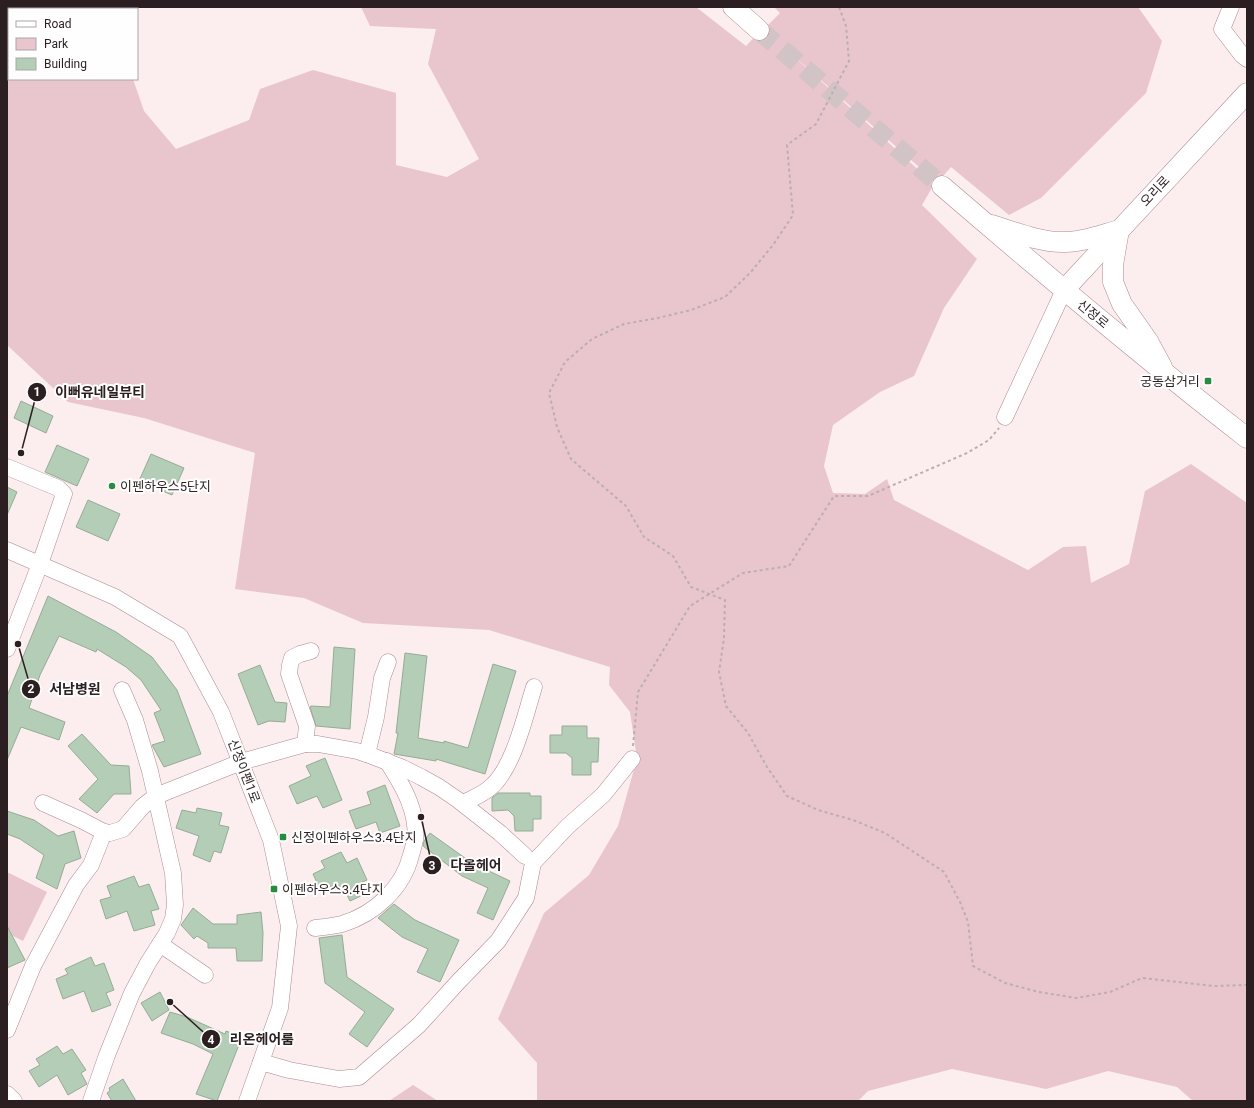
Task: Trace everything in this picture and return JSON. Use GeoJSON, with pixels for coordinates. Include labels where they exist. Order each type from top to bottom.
{"type":"FeatureCollection","features":[{"type":"Feature","properties":{"kind":"main road"},"geometry":{"type":"LineString","coordinates":[[733,7],[760,30]]}},
{"type":"Feature","properties":{"kind":"main road","name":"오리로"},"geometry":{"type":"LineString","coordinates":[[1064,290],[1247,93]]}},
{"type":"Feature","properties":{"kind":"main road","name":"신정로"},"geometry":{"type":"LineString","coordinates":[[942,186],[1167,376],[1247,438]]}},
{"type":"Feature","properties":{"kind":"main road"},"geometry":{"type":"LineString","coordinates":[[984,222],[1024,235],[1063,243],[1081,241],[1119,230],[1112,265],[1113,282],[1122,304],[1148,341],[1167,376]]}},
{"type":"Feature","properties":{"kind":"street"},"geometry":{"type":"LineString","coordinates":[[1231,7],[1222,29],[1242,56],[1247,59]]}},
{"type":"Feature","properties":{"kind":"street"},"geometry":{"type":"LineString","coordinates":[[1005,417],[1064,290]]}},
{"type":"Feature","properties":{"kind":"street"},"geometry":{"type":"LineString","coordinates":[[7,467],[58,488],[64,494],[40,564],[7,649]]}},
{"type":"Feature","properties":{"kind":"street","name":"신정이펜1로"},"geometry":{"type":"LineString","coordinates":[[7,550],[115,597],[180,636],[222,712],[271,840],[290,926],[280,1008],[247,1101]]}},
{"type":"Feature","properties":{"kind":"street"},"geometry":{"type":"LineString","coordinates":[[305,744],[307,726],[289,674],[292,658],[311,651]]}},
{"type":"Feature","properties":{"kind":"street"},"geometry":{"type":"LineString","coordinates":[[367,754],[376,717],[382,678],[388,662]]}},
{"type":"Feature","properties":{"kind":"street"},"geometry":{"type":"LineString","coordinates":[[463,803],[492,786],[504,773],[511,759],[534,687]]}},
{"type":"Feature","properties":{"kind":"street"},"geometry":{"type":"LineString","coordinates":[[91,1101],[106,1055],[132,993],[173,919],[175,906],[173,873],[150,771],[135,720],[122,690]]}},
{"type":"Feature","properties":{"kind":"street"},"geometry":{"type":"LineString","coordinates":[[43,803],[104,832],[110,833],[123,829],[142,807],[156,796],[241,762],[305,744],[339,748],[367,754],[403,768],[439,787],[463,803],[526,856]]}},
{"type":"Feature","properties":{"kind":"street"},"geometry":{"type":"LineString","coordinates":[[261,1062],[289,1070],[339,1079],[359,1077],[419,1025],[498,941],[526,898],[533,863],[567,827],[603,795],[632,759]]}},
{"type":"Feature","properties":{"kind":"street"},"geometry":{"type":"LineString","coordinates":[[315,928],[342,924],[363,915],[386,898],[403,876],[415,841],[416,825],[402,787],[387,761]]}},
{"type":"Feature","properties":{"kind":"street"},"geometry":{"type":"LineString","coordinates":[[7,1030],[33,966],[76,885],[91,865],[104,832]]}},
{"type":"Feature","properties":{"kind":"street"},"geometry":{"type":"LineString","coordinates":[[160,944],[205,975]]}},
{"type":"Feature","properties":{"kind":"street"},"geometry":{"type":"LineString","coordinates":[[7,1094],[14,1101]]}},
{"type":"Feature","properties":{"kind":"path"},"geometry":{"type":"LineString","coordinates":[[839,7],[846,26],[849,61],[816,124],[787,145],[793,215],[772,245],[750,272],[725,297],[685,311],[658,318],[624,324],[592,339],[565,362],[550,393],[557,427],[571,459],[626,506],[644,536],[673,556],[691,587],[725,600],[724,638],[720,672],[726,706],[748,733],[767,767],[787,796],[818,810],[853,820],[885,833],[944,872],[960,902],[968,922],[973,966],[1005,982],[1039,992],[1076,998],[1110,992],[1142,978],[1214,986],[1247,985]]}},
{"type":"Feature","properties":{"kind":"path"},"geometry":{"type":"LineString","coordinates":[[632,759],[638,692],[690,606],[743,574],[789,566],[834,496],[868,496],[967,453],[989,440],[1001,426],[1005,417]]}},
{"type":"Feature","properties":{"kind":"green space"},"geometry":{"type":"Polygon","coordinates":[[[7,7],[106,7],[8,8],[8,80],[133,80],[144,111],[176,149],[249,120],[260,89],[313,70],[396,93],[396,165],[447,177],[479,159],[428,64],[436,29],[370,26],[361,7],[696,7],[746,46],[780,13],[774,7],[1138,7],[1162,41],[1146,93],[1041,198],[1009,215],[951,167],[937,183],[778,42],[935,185],[922,205],[977,259],[944,308],[914,376],[880,392],[833,425],[824,466],[833,493],[865,494],[887,479],[894,500],[1028,570],[1063,547],[1086,546],[1091,583],[1129,564],[1145,491],[1191,464],[1247,503],[1247,1101],[1193,1101],[1177,1087],[1108,1071],[1046,1089],[952,1069],[868,1091],[858,1101],[537,1101],[537,1063],[498,1019],[544,913],[589,875],[618,826],[637,759],[630,712],[609,685],[610,667],[489,630],[363,623],[304,598],[235,589],[255,453],[144,418],[68,402],[7,345],[7,7]]]}},
{"type":"Feature","properties":{"kind":"green space"},"geometry":{"type":"Polygon","coordinates":[[[7,872],[47,892],[23,941],[7,933],[7,872]]]}},
{"type":"Feature","properties":{"kind":"green space"},"geometry":{"type":"Polygon","coordinates":[[[413,1085],[438,1101],[389,1101],[413,1085]]]}},
{"type":"Feature","properties":{"kind":"building"},"geometry":{"type":"Polygon","coordinates":[[[21,401],[53,416],[46,433],[14,418],[21,401]]]}},
{"type":"Feature","properties":{"kind":"building"},"geometry":{"type":"Polygon","coordinates":[[[57,445],[89,459],[77,486],[45,472],[57,445]]]}},
{"type":"Feature","properties":{"kind":"building"},"geometry":{"type":"Polygon","coordinates":[[[151,454],[184,468],[172,495],[139,481],[151,454]]]}},
{"type":"Feature","properties":{"kind":"building"},"geometry":{"type":"Polygon","coordinates":[[[7,487],[17,492],[7,515],[7,487]]]}},
{"type":"Feature","properties":{"kind":"building"},"geometry":{"type":"Polygon","coordinates":[[[88,500],[120,514],[108,541],[76,527],[88,500]]]}},
{"type":"Feature","properties":{"kind":"building"},"geometry":{"type":"Polygon","coordinates":[[[48,596],[116,632],[152,657],[177,690],[201,754],[164,767],[152,745],[165,741],[154,713],[161,710],[141,680],[126,667],[97,649],[96,652],[59,636],[40,675],[29,708],[65,722],[59,740],[21,727],[7,760],[7,696],[48,596]]]}},
{"type":"Feature","properties":{"kind":"building"},"geometry":{"type":"Polygon","coordinates":[[[334,647],[355,649],[350,729],[316,726],[310,707],[330,707],[334,647]]]}},
{"type":"Feature","properties":{"kind":"building"},"geometry":{"type":"Polygon","coordinates":[[[405,653],[427,656],[418,738],[444,743],[444,741],[468,748],[493,664],[516,671],[485,774],[436,759],[436,761],[394,754],[398,733],[396,733],[405,653]]]}},
{"type":"Feature","properties":{"kind":"building"},"geometry":{"type":"Polygon","coordinates":[[[260,665],[275,702],[287,703],[285,722],[269,721],[258,725],[238,674],[260,665]]]}},
{"type":"Feature","properties":{"kind":"building"},"geometry":{"type":"Polygon","coordinates":[[[562,726],[587,726],[587,738],[599,738],[598,762],[591,762],[591,775],[572,775],[572,758],[566,753],[550,753],[550,735],[562,735],[562,726]]]}},
{"type":"Feature","properties":{"kind":"building"},"geometry":{"type":"Polygon","coordinates":[[[82,734],[111,765],[129,766],[131,794],[114,794],[97,813],[79,799],[98,779],[68,746],[82,734]]]}},
{"type":"Feature","properties":{"kind":"building"},"geometry":{"type":"Polygon","coordinates":[[[325,758],[342,800],[323,808],[317,796],[297,804],[289,786],[311,776],[306,766],[325,758]]]}},
{"type":"Feature","properties":{"kind":"building"},"geometry":{"type":"Polygon","coordinates":[[[385,785],[400,826],[380,833],[376,822],[356,829],[349,811],[371,804],[367,792],[385,785]]]}},
{"type":"Feature","properties":{"kind":"building"},"geometry":{"type":"Polygon","coordinates":[[[498,793],[530,793],[530,796],[541,796],[541,819],[533,819],[533,831],[515,831],[514,816],[508,810],[492,811],[492,798],[498,793]]]}},
{"type":"Feature","properties":{"kind":"building"},"geometry":{"type":"Polygon","coordinates":[[[197,808],[222,813],[219,825],[229,827],[221,853],[214,851],[210,862],[193,855],[199,836],[176,828],[182,810],[196,813],[197,808]]]}},
{"type":"Feature","properties":{"kind":"building"},"geometry":{"type":"Polygon","coordinates":[[[7,811],[34,820],[58,836],[74,831],[81,858],[65,864],[57,889],[36,878],[44,855],[20,839],[7,834],[7,811]]]}},
{"type":"Feature","properties":{"kind":"building"},"geometry":{"type":"Polygon","coordinates":[[[430,833],[472,863],[510,881],[493,920],[477,913],[488,888],[462,876],[423,846],[424,841],[430,833]]]}},
{"type":"Feature","properties":{"kind":"building"},"geometry":{"type":"Polygon","coordinates":[[[341,852],[347,863],[357,858],[367,880],[358,884],[363,895],[350,901],[343,887],[334,885],[321,891],[313,874],[325,868],[321,861],[341,852]]]}},
{"type":"Feature","properties":{"kind":"building"},"geometry":{"type":"Polygon","coordinates":[[[134,876],[139,887],[149,884],[159,909],[151,911],[155,925],[134,931],[127,911],[106,919],[100,900],[111,897],[107,886],[134,876]]]}},
{"type":"Feature","properties":{"kind":"building"},"geometry":{"type":"Polygon","coordinates":[[[394,904],[415,920],[459,940],[440,982],[417,972],[428,949],[402,937],[378,918],[394,904]]]}},
{"type":"Feature","properties":{"kind":"building"},"geometry":{"type":"Polygon","coordinates":[[[193,908],[213,924],[237,924],[237,915],[261,912],[263,933],[262,961],[237,961],[236,948],[208,948],[208,943],[197,936],[194,939],[181,925],[193,908]]]}},
{"type":"Feature","properties":{"kind":"building"},"geometry":{"type":"Polygon","coordinates":[[[7,926],[25,960],[7,968],[7,926]]]}},
{"type":"Feature","properties":{"kind":"building"},"geometry":{"type":"Polygon","coordinates":[[[342,935],[347,977],[394,1009],[367,1047],[349,1034],[365,1012],[325,983],[319,938],[342,935]]]}},
{"type":"Feature","properties":{"kind":"building"},"geometry":{"type":"Polygon","coordinates":[[[91,957],[95,966],[104,963],[114,990],[106,993],[111,1005],[92,1012],[84,991],[63,999],[56,979],[68,974],[65,969],[91,957]]]}},
{"type":"Feature","properties":{"kind":"building"},"geometry":{"type":"Polygon","coordinates":[[[160,992],[169,1010],[152,1021],[141,1003],[160,992]]]}},
{"type":"Feature","properties":{"kind":"building"},"geometry":{"type":"Polygon","coordinates":[[[170,1012],[187,1017],[225,1034],[226,1031],[242,1037],[217,1101],[196,1094],[213,1054],[193,1044],[161,1033],[170,1012]]]}},
{"type":"Feature","properties":{"kind":"building"},"geometry":{"type":"Polygon","coordinates":[[[57,1046],[63,1054],[72,1049],[86,1070],[81,1073],[87,1084],[68,1095],[57,1075],[39,1087],[29,1071],[40,1065],[36,1059],[57,1046]]]}},
{"type":"Feature","properties":{"kind":"building"},"geometry":{"type":"Polygon","coordinates":[[[123,1079],[136,1101],[112,1101],[107,1093],[110,1091],[109,1088],[123,1079]]]}},
{"type":"Feature","properties":{"kind":"tunnel"},"geometry":{"type":"LineString","coordinates":[[759,30],[942,186]]}},
{"type":"Feature","properties":{"kind":"place","name":"궁동삼거리"},"geometry":{"type":"Point","coordinates":[1208,381]}},
{"type":"Feature","properties":{"kind":"place","name":"이뻐유네일뷰티"},"geometry":{"type":"Point","coordinates":[21,453]}},
{"type":"Feature","properties":{"kind":"place","name":"이펜하우스5단지"},"geometry":{"type":"Point","coordinates":[112,486]}},
{"type":"Feature","properties":{"kind":"place","name":"서남병원"},"geometry":{"type":"Point","coordinates":[18,644]}},
{"type":"Feature","properties":{"kind":"place","name":"다올헤어"},"geometry":{"type":"Point","coordinates":[421,817]}},
{"type":"Feature","properties":{"kind":"place","name":"신정이펜하우스3.4단지"},"geometry":{"type":"Point","coordinates":[283,837]}},
{"type":"Feature","properties":{"kind":"place","name":"이펜하우스3.4단지"},"geometry":{"type":"Point","coordinates":[274,889]}},
{"type":"Feature","properties":{"kind":"place","name":"리온헤어룸"},"geometry":{"type":"Point","coordinates":[170,1002]}}]}
